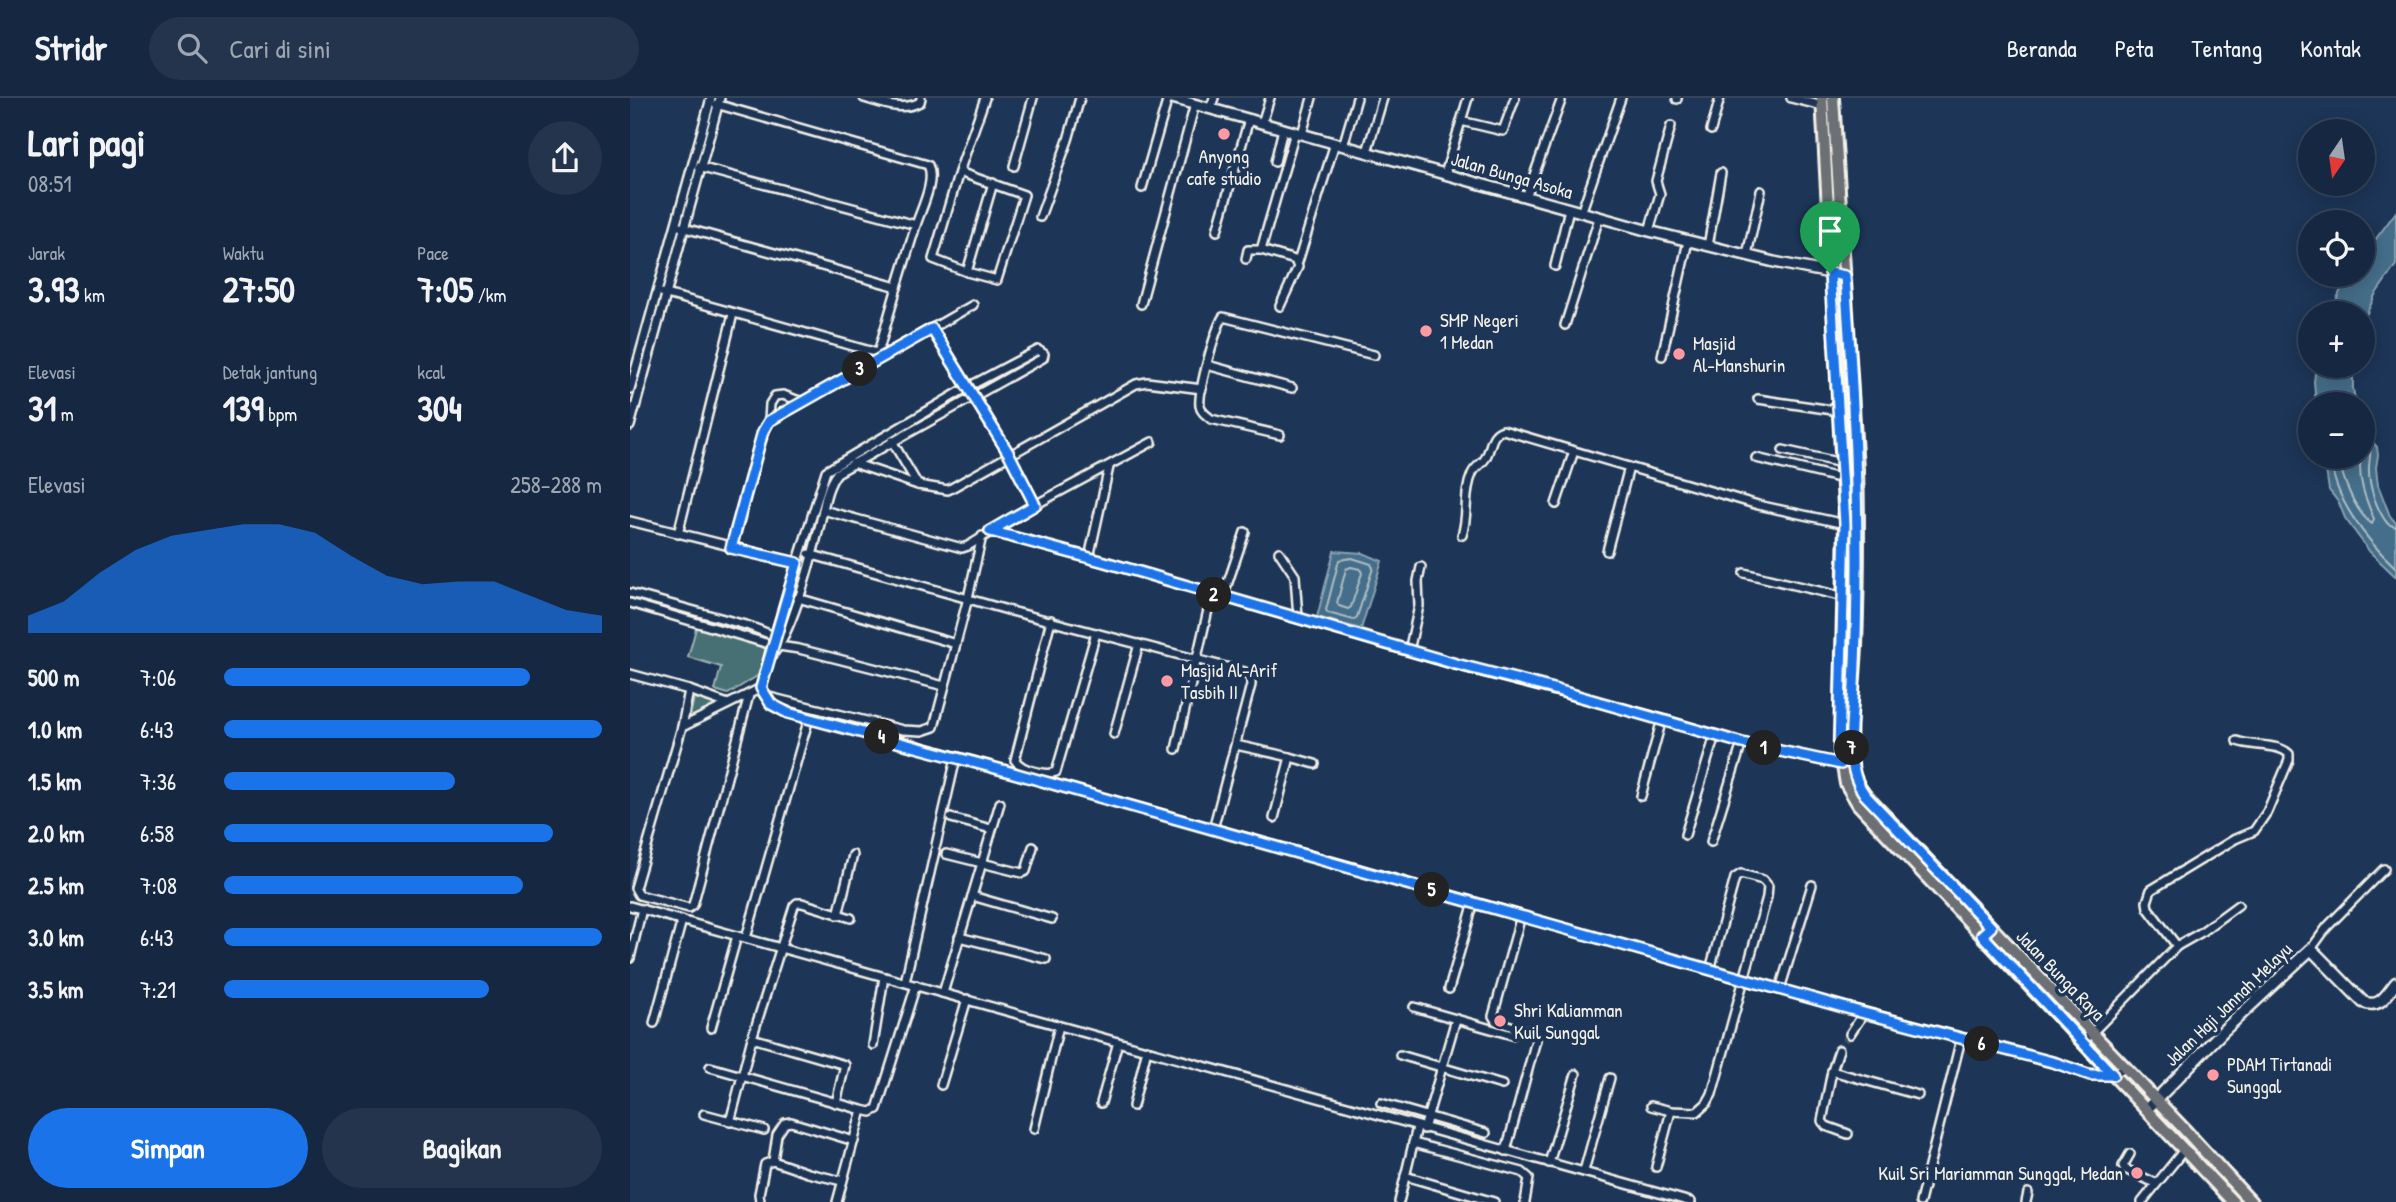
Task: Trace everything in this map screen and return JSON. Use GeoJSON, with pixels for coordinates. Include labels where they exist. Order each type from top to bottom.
{"type":"FeatureCollection","features":[{"type":"Feature","properties":{"kind":"main road","name":"Jalan Bunga Raya"},"geometry":{"type":"LineString","coordinates":[[1833,98],[1857,469],[1856,611],[1851,726],[1852,769],[1856,780],[1865,795],[2251,1202]]}},
{"type":"Feature","properties":{"kind":"main road","name":"Jalan Bunga Raya"},"geometry":{"type":"LineString","coordinates":[[1822,102],[1845,524],[1839,749],[1846,784],[1858,804],[2233,1202]]}},
{"type":"Feature","properties":{"kind":"main road"},"geometry":{"type":"LineString","coordinates":[[1843,610],[1856,611]]}},
{"type":"Feature","properties":{"kind":"main road"},"geometry":{"type":"LineString","coordinates":[[1982,935],[1991,927]]}},
{"type":"Feature","properties":{"kind":"main road","name":"Jalan Haji Jannah Melayu"},"geometry":{"type":"LineString","coordinates":[[2146,1110],[2223,1031],[2311,949],[2368,1004],[2377,1005],[2396,983]]}},
{"type":"Feature","properties":{"kind":"street"},"geometry":{"type":"LineString","coordinates":[[864,98],[890,106],[908,107],[920,102],[921,98]]}},
{"type":"Feature","properties":{"kind":"street"},"geometry":{"type":"LineString","coordinates":[[959,172],[1025,197],[999,278],[995,280],[933,259],[959,172],[985,98]]}},
{"type":"Feature","properties":{"kind":"street"},"geometry":{"type":"LineString","coordinates":[[1014,166],[1033,98]]}},
{"type":"Feature","properties":{"kind":"street"},"geometry":{"type":"LineString","coordinates":[[1040,217],[1071,132],[1080,98]]}},
{"type":"Feature","properties":{"kind":"street"},"geometry":{"type":"LineString","coordinates":[[1142,188],[1170,98]]}},
{"type":"Feature","properties":{"kind":"street","name":"Jalan Bunga Asoka"},"geometry":{"type":"LineString","coordinates":[[1170,98],[1688,242],[1845,276]]}},
{"type":"Feature","properties":{"kind":"street"},"geometry":{"type":"LineString","coordinates":[[1210,109],[1214,98]]}},
{"type":"Feature","properties":{"kind":"street"},"geometry":{"type":"LineString","coordinates":[[1262,123],[1270,98]]}},
{"type":"Feature","properties":{"kind":"street"},"geometry":{"type":"LineString","coordinates":[[1261,250],[1312,98]]}},
{"type":"Feature","properties":{"kind":"street"},"geometry":{"type":"LineString","coordinates":[[1280,306],[1298,267],[1357,98]]}},
{"type":"Feature","properties":{"kind":"street"},"geometry":{"type":"LineString","coordinates":[[1367,152],[1383,98]]}},
{"type":"Feature","properties":{"kind":"street"},"geometry":{"type":"LineString","coordinates":[[1445,174],[1468,98]]}},
{"type":"Feature","properties":{"kind":"street"},"geometry":{"type":"LineString","coordinates":[[1461,121],[1503,131],[1515,98]]}},
{"type":"Feature","properties":{"kind":"street"},"geometry":{"type":"LineString","coordinates":[[1581,212],[1621,98]]}},
{"type":"Feature","properties":{"kind":"street"},"geometry":{"type":"LineString","coordinates":[[1711,130],[1720,98]]}},
{"type":"Feature","properties":{"kind":"street"},"geometry":{"type":"LineString","coordinates":[[1791,98],[1822,102]]}},
{"type":"Feature","properties":{"kind":"street"},"geometry":{"type":"LineString","coordinates":[[630,389],[710,100],[928,165],[931,171],[929,186],[897,287],[881,354]]}},
{"type":"Feature","properties":{"kind":"street"},"geometry":{"type":"LineString","coordinates":[[1526,197],[1561,101]]}},
{"type":"Feature","properties":{"kind":"street"},"geometry":{"type":"LineString","coordinates":[[630,426],[719,102]]}},
{"type":"Feature","properties":{"kind":"street"},"geometry":{"type":"LineString","coordinates":[[1141,304],[1195,104]]}},
{"type":"Feature","properties":{"kind":"street"},"geometry":{"type":"LineString","coordinates":[[1217,231],[1249,119]]}},
{"type":"Feature","properties":{"kind":"street"},"geometry":{"type":"LineString","coordinates":[[1649,231],[1660,194],[1657,181],[1671,126]]}},
{"type":"Feature","properties":{"kind":"street"},"geometry":{"type":"LineString","coordinates":[[1275,162],[1283,129]]}},
{"type":"Feature","properties":{"kind":"street"},"geometry":{"type":"LineString","coordinates":[[692,165],[916,225]]}},
{"type":"Feature","properties":{"kind":"street"},"geometry":{"type":"LineString","coordinates":[[1708,247],[1721,173]]}},
{"type":"Feature","properties":{"kind":"street"},"geometry":{"type":"LineString","coordinates":[[967,272],[993,183]]}},
{"type":"Feature","properties":{"kind":"street"},"geometry":{"type":"LineString","coordinates":[[1747,256],[1761,191]]}},
{"type":"Feature","properties":{"kind":"street"},"geometry":{"type":"LineString","coordinates":[[1555,265],[1569,209]]}},
{"type":"Feature","properties":{"kind":"street"},"geometry":{"type":"LineString","coordinates":[[1565,325],[1599,218]]}},
{"type":"Feature","properties":{"kind":"street"},"geometry":{"type":"LineString","coordinates":[[675,225],[897,287]]}},
{"type":"Feature","properties":{"kind":"street"},"geometry":{"type":"LineString","coordinates":[[1662,356],[1688,242]]}},
{"type":"Feature","properties":{"kind":"street"},"geometry":{"type":"LineString","coordinates":[[1245,260],[1248,250],[1261,250],[1298,262]]}},
{"type":"Feature","properties":{"kind":"street"},"geometry":{"type":"LineString","coordinates":[[657,292],[881,354]]}},
{"type":"Feature","properties":{"kind":"street"},"geometry":{"type":"LineString","coordinates":[[769,421],[881,354],[974,305]]}},
{"type":"Feature","properties":{"kind":"street"},"geometry":{"type":"LineString","coordinates":[[678,534],[733,314]]}},
{"type":"Feature","properties":{"kind":"street"},"geometry":{"type":"LineString","coordinates":[[1280,435],[1211,419],[1203,412],[1200,405],[1202,389],[1221,318],[1225,316],[1374,355]]}},
{"type":"Feature","properties":{"kind":"street"},"geometry":{"type":"LineString","coordinates":[[932,329],[1009,454],[1035,505]]}},
{"type":"Feature","properties":{"kind":"street"},"geometry":{"type":"LineString","coordinates":[[682,727],[761,688],[771,656],[798,598],[831,480],[837,473],[1043,358],[1042,351],[1037,350],[968,387],[826,471],[797,563],[777,642]]}},
{"type":"Feature","properties":{"kind":"street"},"geometry":{"type":"LineString","coordinates":[[1207,365],[1292,388]]}},
{"type":"Feature","properties":{"kind":"street"},"geometry":{"type":"LineString","coordinates":[[853,463],[918,485],[948,490],[1141,383],[1202,389]]}},
{"type":"Feature","properties":{"kind":"street"},"geometry":{"type":"LineString","coordinates":[[731,548],[759,445],[769,421],[770,404],[775,396],[783,395],[802,402]]}},
{"type":"Feature","properties":{"kind":"street"},"geometry":{"type":"LineString","coordinates":[[1758,399],[1839,411]]}},
{"type":"Feature","properties":{"kind":"street"},"geometry":{"type":"LineString","coordinates":[[1462,535],[1469,481],[1485,459],[1497,432],[1503,430],[1758,505],[1845,524]]}},
{"type":"Feature","properties":{"kind":"street"},"geometry":{"type":"LineString","coordinates":[[892,441],[918,485]]}},
{"type":"Feature","properties":{"kind":"street"},"geometry":{"type":"LineString","coordinates":[[823,510],[954,547],[968,546],[1035,505],[1152,442]]}},
{"type":"Feature","properties":{"kind":"street"},"geometry":{"type":"LineString","coordinates":[[1783,450],[1842,463]]}},
{"type":"Feature","properties":{"kind":"street"},"geometry":{"type":"LineString","coordinates":[[1556,504],[1574,451]]}},
{"type":"Feature","properties":{"kind":"street"},"geometry":{"type":"LineString","coordinates":[[1756,458],[1843,480]]}},
{"type":"Feature","properties":{"kind":"street"},"geometry":{"type":"LineString","coordinates":[[1089,558],[1109,467]]}},
{"type":"Feature","properties":{"kind":"street"},"geometry":{"type":"LineString","coordinates":[[1607,551],[1629,467]]}},
{"type":"Feature","properties":{"kind":"street"},"geometry":{"type":"LineString","coordinates":[[630,521],[808,566]]}},
{"type":"Feature","properties":{"kind":"street"},"geometry":{"type":"LineString","coordinates":[[990,531],[1742,743],[1841,764]]}},
{"type":"Feature","properties":{"kind":"street"},"geometry":{"type":"LineString","coordinates":[[1223,597],[1245,532]]}},
{"type":"Feature","properties":{"kind":"street"},"geometry":{"type":"LineString","coordinates":[[765,696],[903,730],[922,731],[934,727],[982,536]]}},
{"type":"Feature","properties":{"kind":"street"},"geometry":{"type":"LineString","coordinates":[[801,552],[1245,672],[1251,679],[1213,829]]}},
{"type":"Feature","properties":{"kind":"street"},"geometry":{"type":"LineString","coordinates":[[1279,552],[1296,576],[1298,618]]}},
{"type":"Feature","properties":{"kind":"street"},"geometry":{"type":"LineString","coordinates":[[1409,651],[1419,606],[1418,580],[1421,567]]}},
{"type":"Feature","properties":{"kind":"street"},"geometry":{"type":"LineString","coordinates":[[1744,573],[1844,597]]}},
{"type":"Feature","properties":{"kind":"street"},"geometry":{"type":"LineString","coordinates":[[630,593],[749,626],[777,642]]}},
{"type":"Feature","properties":{"kind":"street"},"geometry":{"type":"LineString","coordinates":[[650,609],[653,598]]}},
{"type":"Feature","properties":{"kind":"street"},"geometry":{"type":"LineString","coordinates":[[798,598],[956,644]]}},
{"type":"Feature","properties":{"kind":"street"},"geometry":{"type":"LineString","coordinates":[[630,603],[746,637],[777,642],[944,686]]}},
{"type":"Feature","properties":{"kind":"street"},"geometry":{"type":"LineString","coordinates":[[1176,749],[1208,610]]}},
{"type":"Feature","properties":{"kind":"street"},"geometry":{"type":"LineString","coordinates":[[1051,620],[1014,760],[1019,766],[1029,769],[1050,774],[1056,772],[1096,633]]}},
{"type":"Feature","properties":{"kind":"street"},"geometry":{"type":"LineString","coordinates":[[746,637],[749,626]]}},
{"type":"Feature","properties":{"kind":"street"},"geometry":{"type":"LineString","coordinates":[[1114,734],[1139,644]]}},
{"type":"Feature","properties":{"kind":"street"},"geometry":{"type":"LineString","coordinates":[[630,674],[728,704]]}},
{"type":"Feature","properties":{"kind":"street"},"geometry":{"type":"LineString","coordinates":[[761,688],[776,708],[808,718],[1474,902],[1744,980],[2056,1063],[2090,1075],[2113,1075],[2126,1068]]}},
{"type":"Feature","properties":{"kind":"street"},"geometry":{"type":"LineString","coordinates":[[689,690],[682,727],[635,890],[639,895],[689,908],[693,905],[698,889],[750,695]]}},
{"type":"Feature","properties":{"kind":"street"},"geometry":{"type":"LineString","coordinates":[[711,1028],[742,937],[808,718]]}},
{"type":"Feature","properties":{"kind":"street"},"geometry":{"type":"LineString","coordinates":[[1640,796],[1662,719]]}},
{"type":"Feature","properties":{"kind":"street"},"geometry":{"type":"LineString","coordinates":[[1685,835],[1715,735]]}},
{"type":"Feature","properties":{"kind":"street"},"geometry":{"type":"LineString","coordinates":[[2177,946],[2148,908],[2151,890],[2235,839],[2254,831],[2267,812],[2289,760],[2290,754],[2284,749],[2237,741]]}},
{"type":"Feature","properties":{"kind":"street"},"geometry":{"type":"LineString","coordinates":[[1711,842],[1742,743]]}},
{"type":"Feature","properties":{"kind":"street"},"geometry":{"type":"LineString","coordinates":[[1236,745],[1315,764]]}},
{"type":"Feature","properties":{"kind":"street"},"geometry":{"type":"LineString","coordinates":[[1273,818],[1290,757]]}},
{"type":"Feature","properties":{"kind":"street"},"geometry":{"type":"LineString","coordinates":[[905,982],[956,758]]}},
{"type":"Feature","properties":{"kind":"street"},"geometry":{"type":"LineString","coordinates":[[943,993],[1000,803]]}},
{"type":"Feature","properties":{"kind":"street"},"geometry":{"type":"LineString","coordinates":[[951,818],[991,829]]}},
{"type":"Feature","properties":{"kind":"street"},"geometry":{"type":"LineString","coordinates":[[946,854],[1024,873],[1033,847]]}},
{"type":"Feature","properties":{"kind":"street"},"geometry":{"type":"LineString","coordinates":[[838,915],[853,855]]}},
{"type":"Feature","properties":{"kind":"street"},"geometry":{"type":"LineString","coordinates":[[2311,949],[2328,927],[2384,869]]}},
{"type":"Feature","properties":{"kind":"street"},"geometry":{"type":"LineString","coordinates":[[1651,1106],[1671,1111],[1697,1112],[1707,1103],[1769,892],[1767,883],[1763,880],[1741,874],[1735,878],[1710,970]]}},
{"type":"Feature","properties":{"kind":"street"},"geometry":{"type":"LineString","coordinates":[[1780,989],[1812,885]]}},
{"type":"Feature","properties":{"kind":"street"},"geometry":{"type":"LineString","coordinates":[[972,895],[1052,919]]}},
{"type":"Feature","properties":{"kind":"street"},"geometry":{"type":"LineString","coordinates":[[1449,989],[1474,902]]}},
{"type":"Feature","properties":{"kind":"street"},"geometry":{"type":"LineString","coordinates":[[730,1122],[752,1038],[794,906],[797,903],[850,918]]}},
{"type":"Feature","properties":{"kind":"street"},"geometry":{"type":"LineString","coordinates":[[630,905],[1691,1202]]}},
{"type":"Feature","properties":{"kind":"street"},"geometry":{"type":"LineString","coordinates":[[2083,1042],[2177,946],[2238,905]]}},
{"type":"Feature","properties":{"kind":"street"},"geometry":{"type":"LineString","coordinates":[[630,958],[642,909]]}},
{"type":"Feature","properties":{"kind":"street"},"geometry":{"type":"LineString","coordinates":[[1506,1151],[1536,1040],[1534,1034],[1496,1021],[1493,1016],[1521,916]]}},
{"type":"Feature","properties":{"kind":"street"},"geometry":{"type":"LineString","coordinates":[[653,1023],[682,920]]}},
{"type":"Feature","properties":{"kind":"street"},"geometry":{"type":"LineString","coordinates":[[959,937],[1046,959]]}},
{"type":"Feature","properties":{"kind":"street"},"geometry":{"type":"LineString","coordinates":[[873,1045],[884,977]]}},
{"type":"Feature","properties":{"kind":"street"},"geometry":{"type":"LineString","coordinates":[[710,1067],[862,1110],[875,1111],[916,985]]}},
{"type":"Feature","properties":{"kind":"street"},"geometry":{"type":"LineString","coordinates":[[941,1085],[967,999]]}},
{"type":"Feature","properties":{"kind":"street"},"geometry":{"type":"LineString","coordinates":[[1414,1007],[1512,1035]]}},
{"type":"Feature","properties":{"kind":"street"},"geometry":{"type":"LineString","coordinates":[[1850,1034],[1864,1013]]}},
{"type":"Feature","properties":{"kind":"street"},"geometry":{"type":"LineString","coordinates":[[1399,1202],[1413,1143],[1428,1116],[1456,1019]]}},
{"type":"Feature","properties":{"kind":"street"},"geometry":{"type":"LineString","coordinates":[[1034,1129],[1059,1026]]}},
{"type":"Feature","properties":{"kind":"street"},"geometry":{"type":"LineString","coordinates":[[752,1038],[845,1065],[836,1103]]}},
{"type":"Feature","properties":{"kind":"street"},"geometry":{"type":"LineString","coordinates":[[1920,1202],[1961,1039]]}},
{"type":"Feature","properties":{"kind":"street"},"geometry":{"type":"LineString","coordinates":[[1101,1104],[1118,1042]]}},
{"type":"Feature","properties":{"kind":"street"},"geometry":{"type":"LineString","coordinates":[[1133,1106],[1147,1049]]}},
{"type":"Feature","properties":{"kind":"street"},"geometry":{"type":"LineString","coordinates":[[1839,1050],[1822,1121],[1826,1126],[1848,1134]]}},
{"type":"Feature","properties":{"kind":"street"},"geometry":{"type":"LineString","coordinates":[[1400,1055],[1502,1085]]}},
{"type":"Feature","properties":{"kind":"street"},"geometry":{"type":"LineString","coordinates":[[1832,1071],[1918,1095]]}},
{"type":"Feature","properties":{"kind":"street"},"geometry":{"type":"LineString","coordinates":[[1549,1163],[1576,1074]]}},
{"type":"Feature","properties":{"kind":"street"},"geometry":{"type":"LineString","coordinates":[[1584,1171],[1609,1078]]}},
{"type":"Feature","properties":{"kind":"street"},"geometry":{"type":"LineString","coordinates":[[1381,1103],[1486,1133]]}},
{"type":"Feature","properties":{"kind":"street"},"geometry":{"type":"LineString","coordinates":[[836,1202],[862,1110]]}},
{"type":"Feature","properties":{"kind":"street"},"geometry":{"type":"LineString","coordinates":[[1656,1167],[1671,1111]]}},
{"type":"Feature","properties":{"kind":"street"},"geometry":{"type":"LineString","coordinates":[[704,1114],[764,1130]]}},
{"type":"Feature","properties":{"kind":"street"},"geometry":{"type":"LineString","coordinates":[[773,1161],[778,1135],[785,1123],[791,1122],[854,1141]]}},
{"type":"Feature","properties":{"kind":"street"},"geometry":{"type":"LineString","coordinates":[[1413,1143],[1522,1172],[1529,1178],[1525,1202]]}},
{"type":"Feature","properties":{"kind":"street"},"geometry":{"type":"LineString","coordinates":[[2142,1202],[2184,1150]]}},
{"type":"Feature","properties":{"kind":"street"},"geometry":{"type":"LineString","coordinates":[[2130,1154],[2123,1166],[2155,1183]]}},
{"type":"Feature","properties":{"kind":"street"},"geometry":{"type":"LineString","coordinates":[[761,1202],[759,1194],[765,1164],[773,1161],[842,1181]]}},
{"type":"Feature","properties":{"kind":"street"},"geometry":{"type":"LineString","coordinates":[[1405,1177],[1494,1202]]}},
{"type":"Feature","properties":{"kind":"street"},"geometry":{"type":"LineString","coordinates":[[2026,1202],[2028,1193]]}},
{"type":"Feature","properties":{"kind":"green space"},"geometry":{"type":"Polygon","coordinates":[[[697,625],[764,644],[768,651],[762,673],[728,694],[715,690],[721,667],[688,657],[697,625]]]}},
{"type":"Feature","properties":{"kind":"green space"},"geometry":{"type":"Polygon","coordinates":[[[694,698],[724,705],[689,722],[694,698]]]}},
{"type":"Feature","properties":{"kind":"water"},"geometry":{"type":"Polygon","coordinates":[[[2396,212],[2396,265],[2372,301],[2336,301],[2342,287],[2375,287],[2375,240],[2396,212]]]}},
{"type":"Feature","properties":{"kind":"water"},"geometry":{"type":"Polygon","coordinates":[[[2314,378],[2353,378],[2354,392],[2315,392],[2314,378]]]}},
{"type":"Feature","properties":{"kind":"water"},"geometry":{"type":"Polygon","coordinates":[[[2375,445],[2378,455],[2378,485],[2390,516],[2396,523],[2396,577],[2370,552],[2329,490],[2326,469],[2375,469],[2375,445]]]}},
{"type":"Feature","properties":{"kind":"water"},"geometry":{"type":"Polygon","coordinates":[[[1334,551],[1363,553],[1382,561],[1361,629],[1317,617],[1334,551]]]}},
{"type":"Feature","properties":{"kind":"tunnel"},"geometry":{"type":"LineString","coordinates":[[1839,1050],[1850,1034]]}},
{"type":"Feature","properties":{"kind":"place","name":"Anyong cafe studio"},"geometry":{"type":"Point","coordinates":[1224,134]}},
{"type":"Feature","properties":{"kind":"place","name":"SMP Negeri 1 Medan"},"geometry":{"type":"Point","coordinates":[1426,331]}},
{"type":"Feature","properties":{"kind":"place","name":"Masjid Al-Manshurin"},"geometry":{"type":"Point","coordinates":[1679,354]}},
{"type":"Feature","properties":{"kind":"place","name":"Masjid Al-Arif Tasbih II"},"geometry":{"type":"Point","coordinates":[1167,681]}},
{"type":"Feature","properties":{"kind":"place","name":"Shri Kaliamman Kuil Sunggal"},"geometry":{"type":"Point","coordinates":[1500,1021]}},
{"type":"Feature","properties":{"kind":"place","name":"PDAM Tirtanadi Sunggal"},"geometry":{"type":"Point","coordinates":[2213,1075]}},
{"type":"Feature","properties":{"kind":"place","name":"Kuil Sri Mariamman Sunggal, Medan"},"geometry":{"type":"Point","coordinates":[2137,1173]}},
{"type":"Feature","properties":{"kind":"route"},"geometry":{"type":"LineString","coordinates":[[1830,273],[1845,276],[1854,405],[1858,525],[1852,769],[1865,795],[1991,927],[1982,935],[2113,1075],[2090,1075],[2056,1063],[1744,980],[1403,881],[900,741],[788,713],[771,704],[761,688],[797,563],[731,548],[763,431],[769,421],[932,329],[1009,454],[1035,505],[990,531],[1742,743],[1841,764],[1839,749],[1845,524],[1830,273]]}}]}
